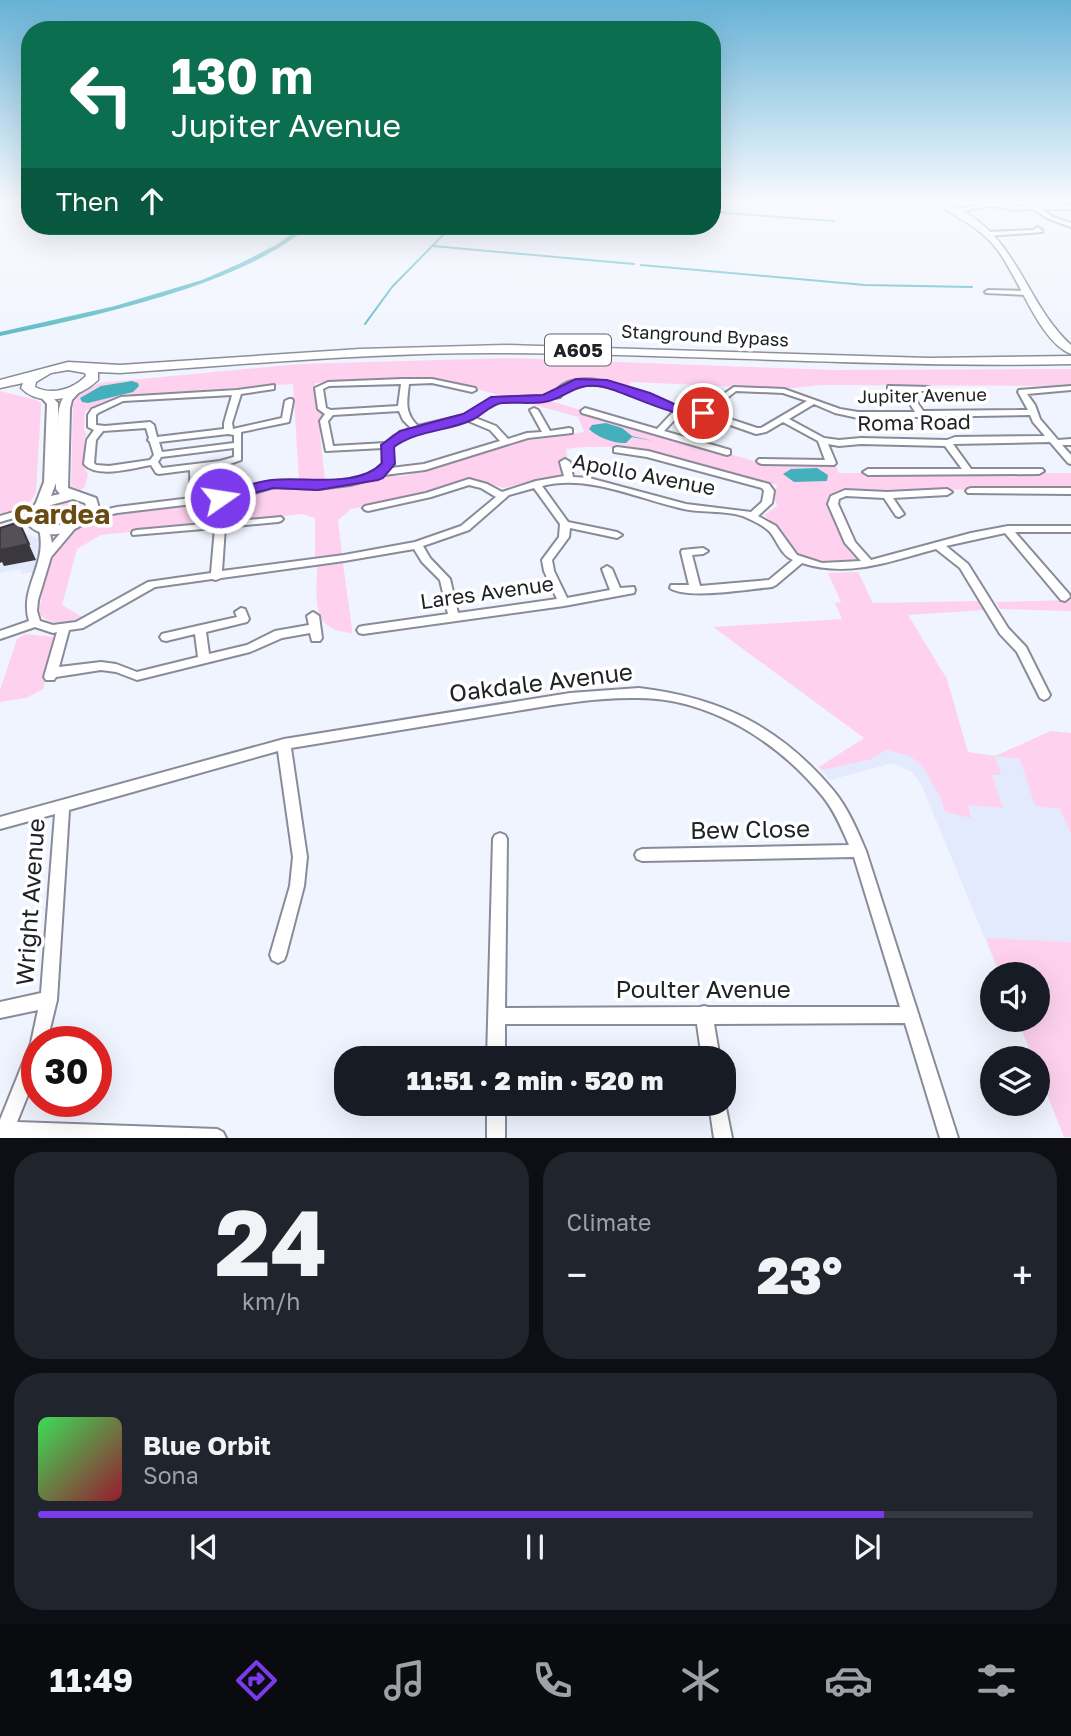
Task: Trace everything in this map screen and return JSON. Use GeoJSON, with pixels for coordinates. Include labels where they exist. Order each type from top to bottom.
{"type":"FeatureCollection","features":[{"type":"Feature","properties":{"kind":"main road"},"geometry":{"type":"LineString","coordinates":[[1005,253],[1044,324],[1071,351]]}},
{"type":"Feature","properties":{"kind":"main road","name":"Stanground Bypass"},"geometry":{"type":"LineString","coordinates":[[88,374],[120,369],[322,353],[485,349],[864,362],[1071,360]]}},
{"type":"Feature","properties":{"kind":"main road","name":"Stanground Bypass"},"geometry":{"type":"LineString","coordinates":[[88,374],[425,355],[587,356],[855,367],[1071,366]]}},
{"type":"Feature","properties":{"kind":"main road"},"geometry":{"type":"LineString","coordinates":[[61,366],[88,374],[76,390],[38,393],[0,385],[61,366]]}},
{"type":"Feature","properties":{"kind":"main road"},"geometry":{"type":"LineString","coordinates":[[35,376],[28,384],[38,393]]}},
{"type":"Feature","properties":{"kind":"street"},"geometry":{"type":"LineString","coordinates":[[988,292],[1027,293]]}},
{"type":"Feature","properties":{"kind":"street"},"geometry":{"type":"LineString","coordinates":[[405,381],[402,408],[404,419],[417,429]]}},
{"type":"Feature","properties":{"kind":"street"},"geometry":{"type":"LineString","coordinates":[[402,408],[330,413],[322,410],[319,388],[422,381],[444,382],[472,390]]}},
{"type":"Feature","properties":{"kind":"street"},"geometry":{"type":"LineString","coordinates":[[330,413],[324,421],[329,449],[388,445],[417,429],[467,417],[495,400],[543,398],[557,395],[562,388],[576,383],[603,383],[646,396],[679,410],[703,413],[756,431],[814,401]]}},
{"type":"Feature","properties":{"kind":"street"},"geometry":{"type":"LineString","coordinates":[[237,392],[228,423],[239,445],[238,458],[231,462],[159,471],[150,425],[100,429],[92,426],[92,415],[121,399],[237,392],[271,387]]}},
{"type":"Feature","properties":{"kind":"street"},"geometry":{"type":"LineString","coordinates":[[891,388],[926,389]]}},
{"type":"Feature","properties":{"kind":"street"},"geometry":{"type":"LineString","coordinates":[[1071,388],[1024,390],[1022,395],[1031,405],[1036,421],[1071,461]]}},
{"type":"Feature","properties":{"kind":"street","name":"Jupiter Avenue"},"geometry":{"type":"LineString","coordinates":[[703,413],[734,389],[785,391],[850,414],[1033,412]]}},
{"type":"Feature","properties":{"kind":"street"},"geometry":{"type":"LineString","coordinates":[[905,389],[921,414]]}},
{"type":"Feature","properties":{"kind":"street"},"geometry":{"type":"LineString","coordinates":[[76,390],[67,399],[64,408],[62,489],[70,496],[132,508]]}},
{"type":"Feature","properties":{"kind":"street"},"geometry":{"type":"LineString","coordinates":[[35,623],[32,603],[49,542],[33,514],[40,506],[50,482],[53,403],[38,393]]}},
{"type":"Feature","properties":{"kind":"street"},"geometry":{"type":"LineString","coordinates":[[152,440],[232,431],[286,420],[289,401]]}},
{"type":"Feature","properties":{"kind":"street"},"geometry":{"type":"LineString","coordinates":[[659,432],[679,410]]}},
{"type":"Feature","properties":{"kind":"street"},"geometry":{"type":"LineString","coordinates":[[534,411],[547,433]]}},
{"type":"Feature","properties":{"kind":"street"},"geometry":{"type":"LineString","coordinates":[[585,411],[727,452]]}},
{"type":"Feature","properties":{"kind":"street"},"geometry":{"type":"LineString","coordinates":[[467,417],[493,428],[506,442]]}},
{"type":"Feature","properties":{"kind":"street","name":"Roma Road"},"geometry":{"type":"LineString","coordinates":[[783,419],[822,440],[839,443],[948,443],[955,440],[1071,442]]}},
{"type":"Feature","properties":{"kind":"street"},"geometry":{"type":"LineString","coordinates":[[100,429],[92,437],[89,464],[93,468],[109,469],[155,458],[239,445]]}},
{"type":"Feature","properties":{"kind":"street"},"geometry":{"type":"LineString","coordinates":[[47,556],[55,542],[72,526],[87,517],[132,508],[235,496],[273,484],[332,484],[368,478],[383,472],[425,467],[506,442],[569,431]]}},
{"type":"Feature","properties":{"kind":"street"},"geometry":{"type":"LineString","coordinates":[[762,461],[831,463],[822,440]]}},
{"type":"Feature","properties":{"kind":"street"},"geometry":{"type":"LineString","coordinates":[[948,443],[968,471]]}},
{"type":"Feature","properties":{"kind":"street"},"geometry":{"type":"LineString","coordinates":[[383,472],[388,464],[388,445]]}},
{"type":"Feature","properties":{"kind":"street"},"geometry":{"type":"LineString","coordinates":[[617,450],[766,486],[769,491],[767,503],[753,515],[772,527],[789,553],[800,560],[822,566],[869,564],[1008,529],[1071,529]]}},
{"type":"Feature","properties":{"kind":"street"},"geometry":{"type":"LineString","coordinates":[[565,462],[569,479]]}},
{"type":"Feature","properties":{"kind":"street"},"geometry":{"type":"LineString","coordinates":[[195,468],[196,500]]}},
{"type":"Feature","properties":{"kind":"street"},"geometry":{"type":"LineString","coordinates":[[867,472],[1039,471]]}},
{"type":"Feature","properties":{"kind":"street","name":"Apollo Avenue"},"geometry":{"type":"LineString","coordinates":[[64,629],[88,621],[152,584],[216,577],[417,545],[465,528],[502,496],[536,484],[569,479],[589,481],[686,507],[736,510],[753,515]]}},
{"type":"Feature","properties":{"kind":"street"},"geometry":{"type":"LineString","coordinates":[[368,508],[410,502],[469,482],[484,485],[502,496]]}},
{"type":"Feature","properties":{"kind":"street"},"geometry":{"type":"LineString","coordinates":[[536,484],[565,524],[564,537],[547,560],[549,571],[564,602]]}},
{"type":"Feature","properties":{"kind":"street"},"geometry":{"type":"LineString","coordinates":[[971,491],[1035,494],[1071,491]]}},
{"type":"Feature","properties":{"kind":"street"},"geometry":{"type":"LineString","coordinates":[[869,564],[850,543],[833,504],[834,498],[856,493],[887,495],[947,492]]}},
{"type":"Feature","properties":{"kind":"street"},"geometry":{"type":"LineString","coordinates":[[887,495],[899,514]]}},
{"type":"Feature","properties":{"kind":"street"},"geometry":{"type":"LineString","coordinates":[[0,520],[70,496]]}},
{"type":"Feature","properties":{"kind":"street"},"geometry":{"type":"LineString","coordinates":[[87,517],[93,508],[91,501]]}},
{"type":"Feature","properties":{"kind":"street"},"geometry":{"type":"LineString","coordinates":[[137,533],[161,536],[220,526],[260,524],[278,519]]}},
{"type":"Feature","properties":{"kind":"street"},"geometry":{"type":"LineString","coordinates":[[0,520],[39,527],[72,526]]}},
{"type":"Feature","properties":{"kind":"street"},"geometry":{"type":"LineString","coordinates":[[565,524],[617,535]]}},
{"type":"Feature","properties":{"kind":"street"},"geometry":{"type":"LineString","coordinates":[[216,577],[220,526]]}},
{"type":"Feature","properties":{"kind":"street"},"geometry":{"type":"LineString","coordinates":[[1008,529],[1024,553],[1054,580],[1065,597]]}},
{"type":"Feature","properties":{"kind":"street"},"geometry":{"type":"LineString","coordinates":[[417,545],[426,560],[445,579],[454,618]]}},
{"type":"Feature","properties":{"kind":"street"},"geometry":{"type":"LineString","coordinates":[[939,546],[964,566],[1004,631],[1022,650],[1044,695]]}},
{"type":"Feature","properties":{"kind":"street"},"geometry":{"type":"LineString","coordinates":[[695,589],[685,552],[703,551]]}},
{"type":"Feature","properties":{"kind":"street"},"geometry":{"type":"LineString","coordinates":[[675,588],[772,583],[800,560]]}},
{"type":"Feature","properties":{"kind":"street"},"geometry":{"type":"LineString","coordinates":[[607,569],[615,593]]}},
{"type":"Feature","properties":{"kind":"street","name":"Lares Avenue"},"geometry":{"type":"LineString","coordinates":[[363,630],[631,590]]}},
{"type":"Feature","properties":{"kind":"street"},"geometry":{"type":"LineString","coordinates":[[166,637],[243,619],[241,612]]}},
{"type":"Feature","properties":{"kind":"street"},"geometry":{"type":"LineString","coordinates":[[0,635],[35,623],[45,628],[64,629],[51,675],[103,666],[119,668],[127,675],[137,676],[250,648],[279,634],[314,627]]}},
{"type":"Feature","properties":{"kind":"street"},"geometry":{"type":"LineString","coordinates":[[200,629],[204,659]]}},
{"type":"Feature","properties":{"kind":"street","name":"Oakdale Avenue"},"geometry":{"type":"LineString","coordinates":[[0,823],[284,744],[570,698],[639,693],[674,697],[713,709],[748,724],[785,749],[829,795],[846,822],[859,851],[949,1138]]}},
{"type":"Feature","properties":{"kind":"street"},"geometry":{"type":"LineString","coordinates":[[278,955],[297,886],[300,857],[284,744]]}},
{"type":"Feature","properties":{"kind":"street","name":"Wright Avenue"},"geometry":{"type":"LineString","coordinates":[[42,1026],[48,1000],[62,807]]}},
{"type":"Feature","properties":{"kind":"street"},"geometry":{"type":"LineString","coordinates":[[496,1046],[500,839]]}},
{"type":"Feature","properties":{"kind":"street","name":"Bew Close"},"geometry":{"type":"LineString","coordinates":[[642,855],[859,851]]}},
{"type":"Feature","properties":{"kind":"street"},"geometry":{"type":"LineString","coordinates":[[0,1010],[48,1000]]}},
{"type":"Feature","properties":{"kind":"street"},"geometry":{"type":"LineString","coordinates":[[704,1014],[709,1046]]}},
{"type":"Feature","properties":{"kind":"street","name":"Poulter Avenue"},"geometry":{"type":"LineString","coordinates":[[496,1016],[911,1015]]}},
{"type":"Feature","properties":{"kind":"street"},"geometry":{"type":"LineString","coordinates":[[21,1089],[3,1134],[217,1138]]}},
{"type":"Feature","properties":{"kind":"street"},"geometry":{"type":"LineString","coordinates":[[496,1116],[496,1138]]}},
{"type":"Feature","properties":{"kind":"street"},"geometry":{"type":"LineString","coordinates":[[720,1116],[723,1138]]}},
{"type":"Feature","properties":{"kind":"shaded area"},"geometry":{"type":"Polygon","coordinates":[[[512,358],[834,370],[1071,369],[1071,386],[822,385],[783,389],[632,382],[626,387],[604,381],[575,381],[566,383],[552,394],[540,396],[499,395],[439,379],[315,383],[318,409],[324,416],[321,419],[320,433],[325,482],[299,481],[293,384],[122,396],[85,411],[85,469],[88,474],[85,487],[80,490],[71,486],[73,405],[79,394],[99,383],[299,364],[512,358]]]}},
{"type":"Feature","properties":{"kind":"shaded area"},"geometry":{"type":"Polygon","coordinates":[[[0,391],[36,400],[41,403],[41,407],[36,492],[26,506],[0,514],[0,391]]]}},
{"type":"Feature","properties":{"kind":"shaded area"},"geometry":{"type":"Polygon","coordinates":[[[517,400],[551,401],[771,466],[835,465],[839,473],[1071,473],[1071,489],[847,490],[828,496],[827,501],[856,558],[855,562],[824,563],[800,556],[793,550],[783,532],[764,515],[777,506],[774,496],[777,485],[646,451],[593,447],[566,449],[567,459],[560,461],[565,474],[504,488],[480,481],[462,481],[422,494],[351,509],[338,520],[342,554],[315,557],[315,518],[302,514],[101,535],[77,549],[62,605],[84,618],[60,623],[48,621],[39,613],[43,585],[56,548],[72,532],[93,519],[124,511],[170,508],[268,488],[333,488],[387,476],[404,476],[525,441],[584,432],[578,417],[517,400]]]}},
{"type":"Feature","properties":{"kind":"shaded area"},"geometry":{"type":"Polygon","coordinates":[[[67,501],[78,503],[83,508],[75,518],[58,524],[41,519],[48,508],[67,501]]]}},
{"type":"Feature","properties":{"kind":"shaded area"},"geometry":{"type":"Polygon","coordinates":[[[0,529],[21,531],[37,538],[40,547],[34,572],[21,574],[21,569],[0,573],[0,529]]]}},
{"type":"Feature","properties":{"kind":"shaded area"},"geometry":{"type":"Polygon","coordinates":[[[343,563],[352,633],[328,626],[318,611],[317,566],[343,563]]]}},
{"type":"Feature","properties":{"kind":"shaded area"},"geometry":{"type":"Polygon","coordinates":[[[858,572],[873,603],[980,601],[985,610],[908,615],[947,679],[968,752],[995,756],[1001,775],[992,775],[1003,808],[968,805],[971,818],[945,812],[941,799],[923,767],[910,756],[886,750],[872,759],[822,770],[819,767],[864,738],[713,627],[842,619],[835,603],[841,602],[828,573],[858,572]]]}},
{"type":"Feature","properties":{"kind":"shaded area"},"geometry":{"type":"Polygon","coordinates":[[[1071,600],[1071,611],[1000,609],[996,602],[1071,600]]]}},
{"type":"Feature","properties":{"kind":"shaded area"},"geometry":{"type":"Polygon","coordinates":[[[25,634],[54,637],[55,644],[43,689],[26,698],[0,702],[0,690],[17,639],[25,634]]]}},
{"type":"Feature","properties":{"kind":"shaded area"},"geometry":{"type":"Polygon","coordinates":[[[1051,731],[1071,733],[1071,1137],[1064,1137],[1050,1101],[1050,1046],[1028,1046],[1023,1032],[1050,1032],[1050,962],[995,962],[921,784],[912,772],[893,763],[830,780],[819,767],[865,738],[995,756],[1051,731]]]}},
{"type":"Feature","properties":{"kind":"shaded area"},"geometry":{"type":"Polygon","coordinates":[[[1051,731],[1071,733],[1071,833],[1060,809],[1035,806],[1020,759],[995,756],[1051,731]]]}},
{"type":"Feature","properties":{"kind":"shaded area"},"geometry":{"type":"Polygon","coordinates":[[[986,938],[1071,942],[1071,1137],[1064,1137],[1050,1101],[1050,1046],[1028,1046],[1023,1032],[1050,1032],[1050,962],[995,962],[986,938]]]}},
{"type":"Feature","properties":{"kind":"water"},"geometry":{"type":"Polygon","coordinates":[[[132,381],[139,386],[133,392],[88,403],[82,402],[80,398],[101,386],[132,381]]]}},
{"type":"Feature","properties":{"kind":"water"},"geometry":{"type":"Polygon","coordinates":[[[606,423],[622,428],[632,436],[653,441],[632,437],[626,443],[617,442],[601,437],[589,429],[592,425],[606,423]]]}},
{"type":"Feature","properties":{"kind":"water"},"geometry":{"type":"Polygon","coordinates":[[[817,468],[828,475],[827,481],[794,482],[783,474],[791,469],[817,468]]]}},
{"type":"Feature","properties":{"kind":"building"},"geometry":{"type":"Polygon","coordinates":[[[19,522],[29,544],[0,550],[0,528],[19,522]]]}},
{"type":"Feature","properties":{"kind":"waterway"},"geometry":{"type":"LineString","coordinates":[[0,334],[117,308],[161,295],[204,281],[265,253]]}},
{"type":"Feature","properties":{"kind":"waterway"},"geometry":{"type":"LineString","coordinates":[[365,324],[392,287],[425,253]]}},
{"type":"Feature","properties":{"kind":"waterway"},"geometry":{"type":"LineString","coordinates":[[512,253],[634,264]]}},
{"type":"Feature","properties":{"kind":"waterway"},"geometry":{"type":"LineString","coordinates":[[641,265],[865,285],[972,287]]}},
{"type":"Feature","properties":{"kind":"district","name":"Cardea"},"geometry":{"type":"Point","coordinates":[62,514]}},
{"type":"Feature","properties":{"kind":"route"},"geometry":{"type":"LineString","coordinates":[[220,498],[273,484],[318,486],[378,475],[387,468],[388,445],[405,433],[467,417],[495,400],[516,397],[543,398],[557,395],[562,388],[576,383],[603,383],[646,396],[679,410],[703,413]]}}]}
